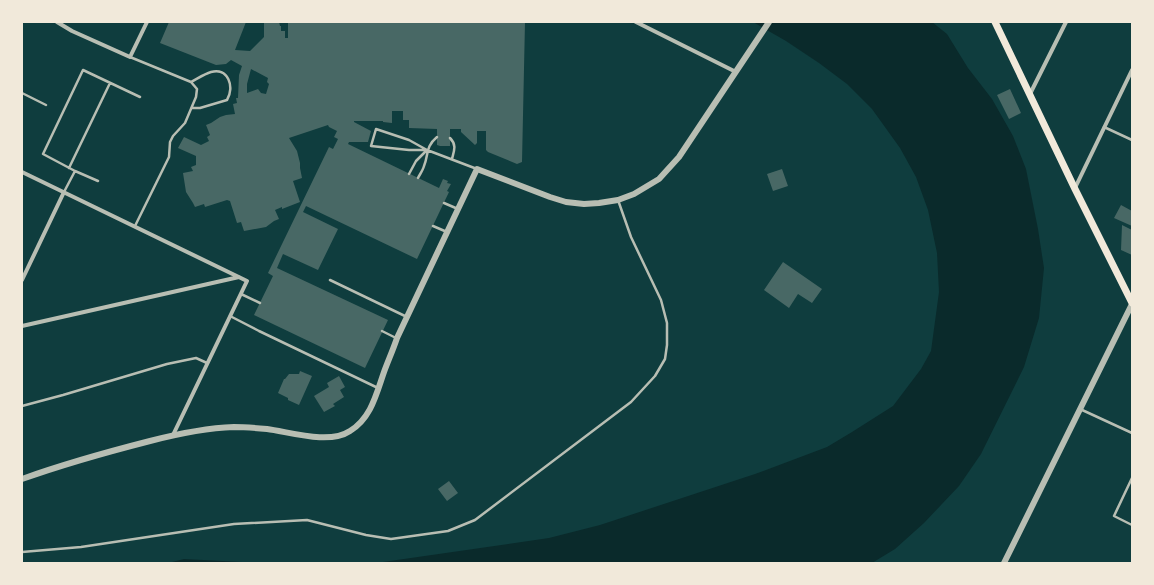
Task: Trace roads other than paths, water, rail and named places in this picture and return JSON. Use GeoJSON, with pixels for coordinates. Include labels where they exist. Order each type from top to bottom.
{"type":"FeatureCollection","features":[{"type":"Feature","properties":{"kind":"main road"},"geometry":{"type":"LineString","coordinates":[[996,22],[1074,188],[1132,304]]}},
{"type":"Feature","properties":{"kind":"street"},"geometry":{"type":"LineString","coordinates":[[57,22],[72,31],[130,57],[147,22]]}},
{"type":"Feature","properties":{"kind":"street"},"geometry":{"type":"LineString","coordinates":[[636,22],[736,72]]}},
{"type":"Feature","properties":{"kind":"street"},"geometry":{"type":"LineString","coordinates":[[22,479],[72,461],[173,435],[216,428],[233,427],[268,429],[325,437],[338,436],[349,432],[358,426],[372,406],[397,338],[478,169],[566,202],[584,204],[618,200],[646,188],[667,171],[679,157],[769,22]]}},
{"type":"Feature","properties":{"kind":"street"},"geometry":{"type":"LineString","coordinates":[[1030,94],[1066,22]]}},
{"type":"Feature","properties":{"kind":"street"},"geometry":{"type":"LineString","coordinates":[[1074,188],[1132,70]]}},
{"type":"Feature","properties":{"kind":"street"},"geometry":{"type":"LineString","coordinates":[[22,172],[247,280],[173,435]]}},
{"type":"Feature","properties":{"kind":"street"},"geometry":{"type":"LineString","coordinates":[[22,280],[64,192]]}},
{"type":"Feature","properties":{"kind":"street"},"geometry":{"type":"LineString","coordinates":[[22,326],[239,277]]}},
{"type":"Feature","properties":{"kind":"street"},"geometry":{"type":"LineString","coordinates":[[1004,563],[1132,304]]}},
{"type":"Feature","properties":{"kind":"lane"},"geometry":{"type":"LineString","coordinates":[[130,57],[191,82],[197,89],[192,108],[185,123],[173,136],[170,142],[169,157],[136,226]]}},
{"type":"Feature","properties":{"kind":"lane"},"geometry":{"type":"LineString","coordinates":[[98,181],[74,171],[43,154],[84,70],[140,96]]}},
{"type":"Feature","properties":{"kind":"lane"},"geometry":{"type":"LineString","coordinates":[[191,82],[212,71],[220,72],[226,76],[230,84],[231,93],[227,100],[200,108],[192,108]]}},
{"type":"Feature","properties":{"kind":"lane"},"geometry":{"type":"LineString","coordinates":[[69,168],[110,83]]}},
{"type":"Feature","properties":{"kind":"lane"},"geometry":{"type":"LineString","coordinates":[[22,93],[46,105]]}},
{"type":"Feature","properties":{"kind":"lane"},"geometry":{"type":"LineString","coordinates":[[1104,128],[1132,140]]}},
{"type":"Feature","properties":{"kind":"lane"},"geometry":{"type":"LineString","coordinates":[[427,150],[409,150],[371,146],[376,129],[409,140],[427,150],[478,169]]}},
{"type":"Feature","properties":{"kind":"lane"},"geometry":{"type":"LineString","coordinates":[[418,178],[424,165],[427,150],[431,142],[437,137]]}},
{"type":"Feature","properties":{"kind":"lane"},"geometry":{"type":"LineString","coordinates":[[450,138],[455,147],[452,159]]}},
{"type":"Feature","properties":{"kind":"lane"},"geometry":{"type":"LineString","coordinates":[[409,174],[416,161],[427,150]]}},
{"type":"Feature","properties":{"kind":"lane"},"geometry":{"type":"LineString","coordinates":[[64,192],[74,171]]}},
{"type":"Feature","properties":{"kind":"lane"},"geometry":{"type":"LineString","coordinates":[[22,552],[81,547],[234,524],[307,520],[366,535],[391,539],[448,531],[475,520],[631,402],[655,376],[665,359],[667,323],[661,300],[631,237],[618,200]]}},
{"type":"Feature","properties":{"kind":"lane"},"geometry":{"type":"LineString","coordinates":[[444,203],[458,210]]}},
{"type":"Feature","properties":{"kind":"lane"},"geometry":{"type":"LineString","coordinates":[[433,226],[448,233]]}},
{"type":"Feature","properties":{"kind":"lane"},"geometry":{"type":"LineString","coordinates":[[330,280],[407,318]]}},
{"type":"Feature","properties":{"kind":"lane"},"geometry":{"type":"LineString","coordinates":[[241,294],[260,303]]}},
{"type":"Feature","properties":{"kind":"lane"},"geometry":{"type":"LineString","coordinates":[[230,316],[259,332],[378,388]]}},
{"type":"Feature","properties":{"kind":"lane"},"geometry":{"type":"LineString","coordinates":[[382,331],[397,338]]}},
{"type":"Feature","properties":{"kind":"lane"},"geometry":{"type":"LineString","coordinates":[[22,406],[174,363],[196,358],[207,363]]}},
{"type":"Feature","properties":{"kind":"lane"},"geometry":{"type":"LineString","coordinates":[[1080,409],[1132,433]]}},
{"type":"Feature","properties":{"kind":"lane"},"geometry":{"type":"LineString","coordinates":[[1132,478],[1114,516],[1132,524]]}},
{"type":"Feature","properties":{"kind":"water"},"geometry":{"type":"Polygon","coordinates":[[[753,22],[932,22],[947,34],[968,68],[992,99],[1013,136],[1026,169],[1044,268],[1039,318],[1024,367],[981,454],[959,486],[924,523],[895,549],[872,563],[376,563],[549,538],[600,525],[755,474],[827,447],[852,432],[893,406],[921,369],[931,351],[939,292],[937,253],[928,210],[916,177],[900,148],[872,109],[847,84],[786,41],[753,22]]]}},
{"type":"Feature","properties":{"kind":"water"},"geometry":{"type":"Polygon","coordinates":[[[184,559],[260,563],[168,563],[184,559]]]}}]}
